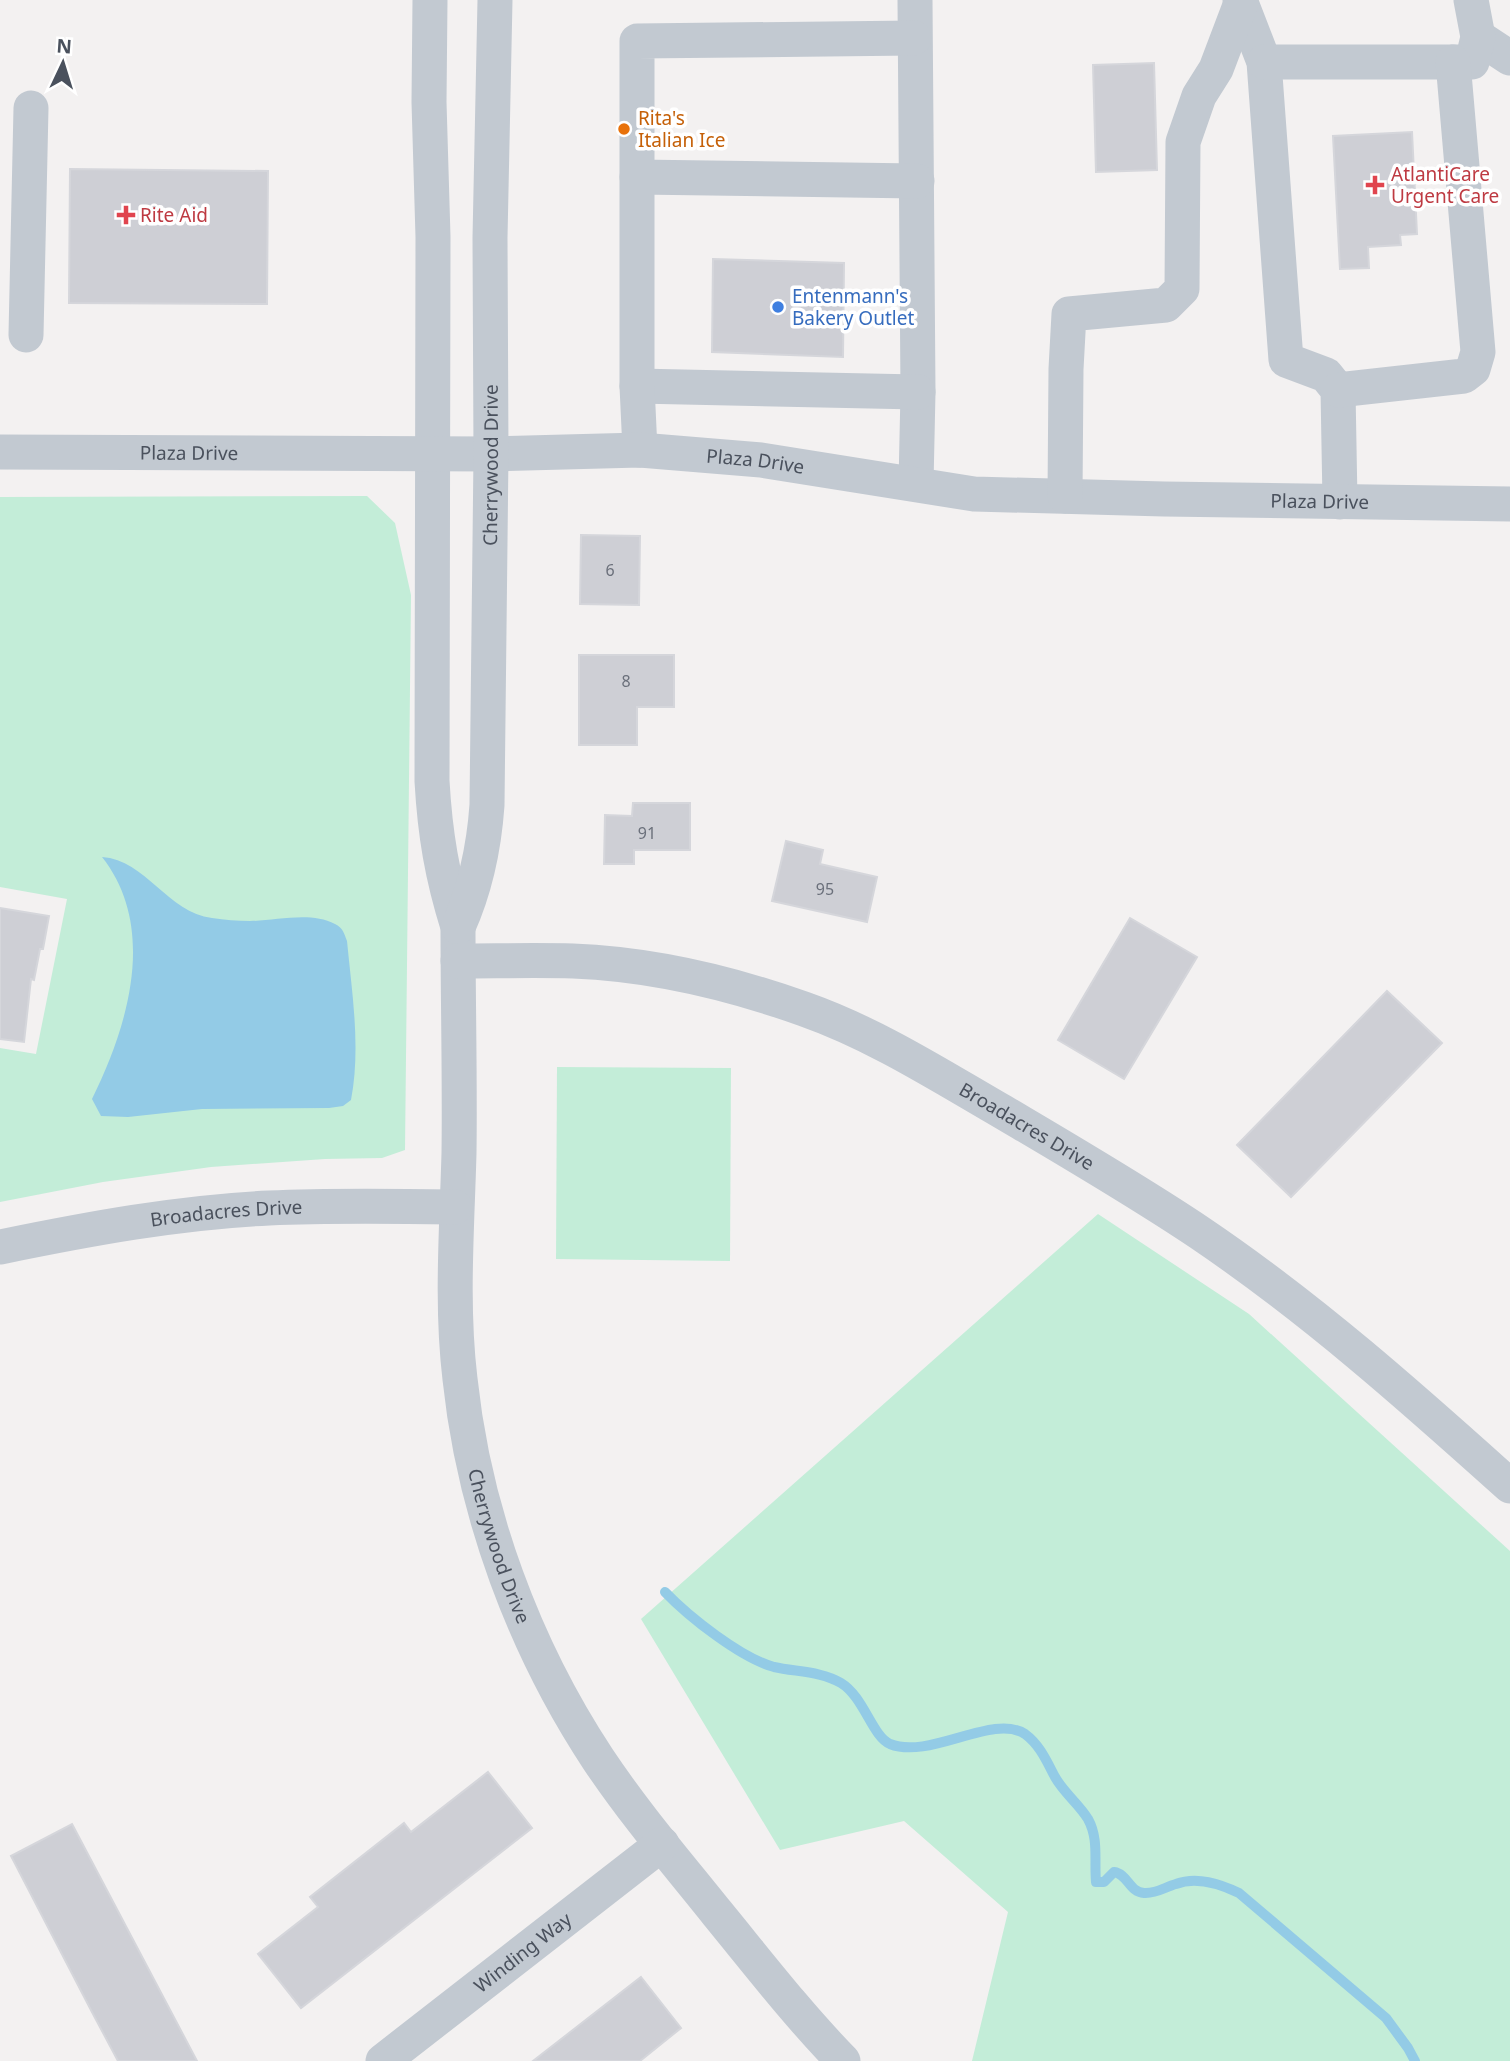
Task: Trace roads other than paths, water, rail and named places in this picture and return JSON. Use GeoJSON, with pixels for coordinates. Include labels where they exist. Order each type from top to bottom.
{"type":"FeatureCollection","features":[{"type":"Feature","properties":{"kind":"street","name":"Cherrywood Drive"},"geometry":{"type":"LineString","coordinates":[[430,0],[429,102],[433,237],[432,781],[435,831],[447,891],[458,927],[459,1155],[455,1207],[455,1277],[459,1376],[471,1453],[511,1586],[559,1694],[599,1760],[662,1844],[798,2012],[843,2061]]}},
{"type":"Feature","properties":{"kind":"street","name":"Cherrywood Drive"},"geometry":{"type":"LineString","coordinates":[[458,927],[478,872],[484,844],[487,805],[490,251],[495,0]]}},
{"type":"Feature","properties":{"kind":"street"},"geometry":{"type":"LineString","coordinates":[[915,0],[918,391],[916,484]]}},
{"type":"Feature","properties":{"kind":"street"},"geometry":{"type":"LineString","coordinates":[[1264,62],[1472,62],[1478,37],[1471,0]]}},
{"type":"Feature","properties":{"kind":"street"},"geometry":{"type":"LineString","coordinates":[[1240,1],[1264,62],[1286,360],[1326,375],[1338,390],[1340,502]]}},
{"type":"Feature","properties":{"kind":"street"},"geometry":{"type":"LineString","coordinates":[[1065,496],[1069,314],[1166,305],[1182,289],[1183,142],[1199,96],[1216,69],[1240,1]]}},
{"type":"Feature","properties":{"kind":"street"},"geometry":{"type":"LineString","coordinates":[[1478,37],[1510,58]]}},
{"type":"Feature","properties":{"kind":"street"},"geometry":{"type":"LineString","coordinates":[[640,450],[637,386],[637,40],[915,38]]}},
{"type":"Feature","properties":{"kind":"street"},"geometry":{"type":"LineString","coordinates":[[1338,390],[1464,376],[1473,369],[1478,352],[1453,62]]}},
{"type":"Feature","properties":{"kind":"street"},"geometry":{"type":"LineString","coordinates":[[26,335],[31,108]]}},
{"type":"Feature","properties":{"kind":"street"},"geometry":{"type":"LineString","coordinates":[[637,177],[917,181]]}},
{"type":"Feature","properties":{"kind":"street"},"geometry":{"type":"LineString","coordinates":[[637,386],[918,391]]}},
{"type":"Feature","properties":{"kind":"street","name":"Plaza Drive"},"geometry":{"type":"LineString","coordinates":[[0,452],[491,454],[640,450],[761,460],[974,494],[1510,504]]}},
{"type":"Feature","properties":{"kind":"street","name":"Broadacres Drive"},"geometry":{"type":"LineString","coordinates":[[458,961],[575,961],[639,967],[759,995],[805,1009],[856,1030],[1057,1143],[1199,1233],[1371,1363],[1510,1486]]}},
{"type":"Feature","properties":{"kind":"street","name":"Broadacres Drive"},"geometry":{"type":"LineString","coordinates":[[0,1247],[89,1230],[204,1213],[324,1206],[455,1207]]}},
{"type":"Feature","properties":{"kind":"street","name":"Winding Way"},"geometry":{"type":"LineString","coordinates":[[383,2061],[662,1844]]}},
{"type":"Feature","properties":{"kind":"water"},"geometry":{"type":"Polygon","coordinates":[[[102,857],[118,860],[132,867],[182,907],[196,914],[240,921],[315,918],[340,927],[347,941],[355,1020],[351,1100],[343,1106],[329,1108],[202,1109],[128,1117],[101,1116],[92,1099],[117,1040],[126,1009],[132,977],[133,946],[129,915],[119,885],[102,857]]]}},
{"type":"Feature","properties":{"kind":"waterway"},"geometry":{"type":"LineString","coordinates":[[665,1592],[701,1624],[746,1655],[774,1667],[817,1674],[841,1683],[856,1697],[878,1733],[890,1744],[923,1746],[996,1729],[1012,1729],[1025,1734],[1039,1748],[1059,1783],[1088,1819],[1095,1842],[1096,1882],[1104,1882],[1114,1872],[1119,1873],[1135,1890],[1144,1893],[1192,1881],[1216,1884],[1239,1893],[1386,2018],[1415,2061]]}},
{"type":"Feature","properties":{"kind":"place","name":"Rita's Italian Ice"},"geometry":{"type":"Point","coordinates":[624,129]}},
{"type":"Feature","properties":{"kind":"place","name":"AtlantiCare Urgent Care"},"geometry":{"type":"Point","coordinates":[1375,185]}},
{"type":"Feature","properties":{"kind":"place","name":"Rite Aid"},"geometry":{"type":"Point","coordinates":[126,215]}},
{"type":"Feature","properties":{"kind":"place","name":"Entenmann's Bakery Outlet"},"geometry":{"type":"Point","coordinates":[778,307]}}]}
